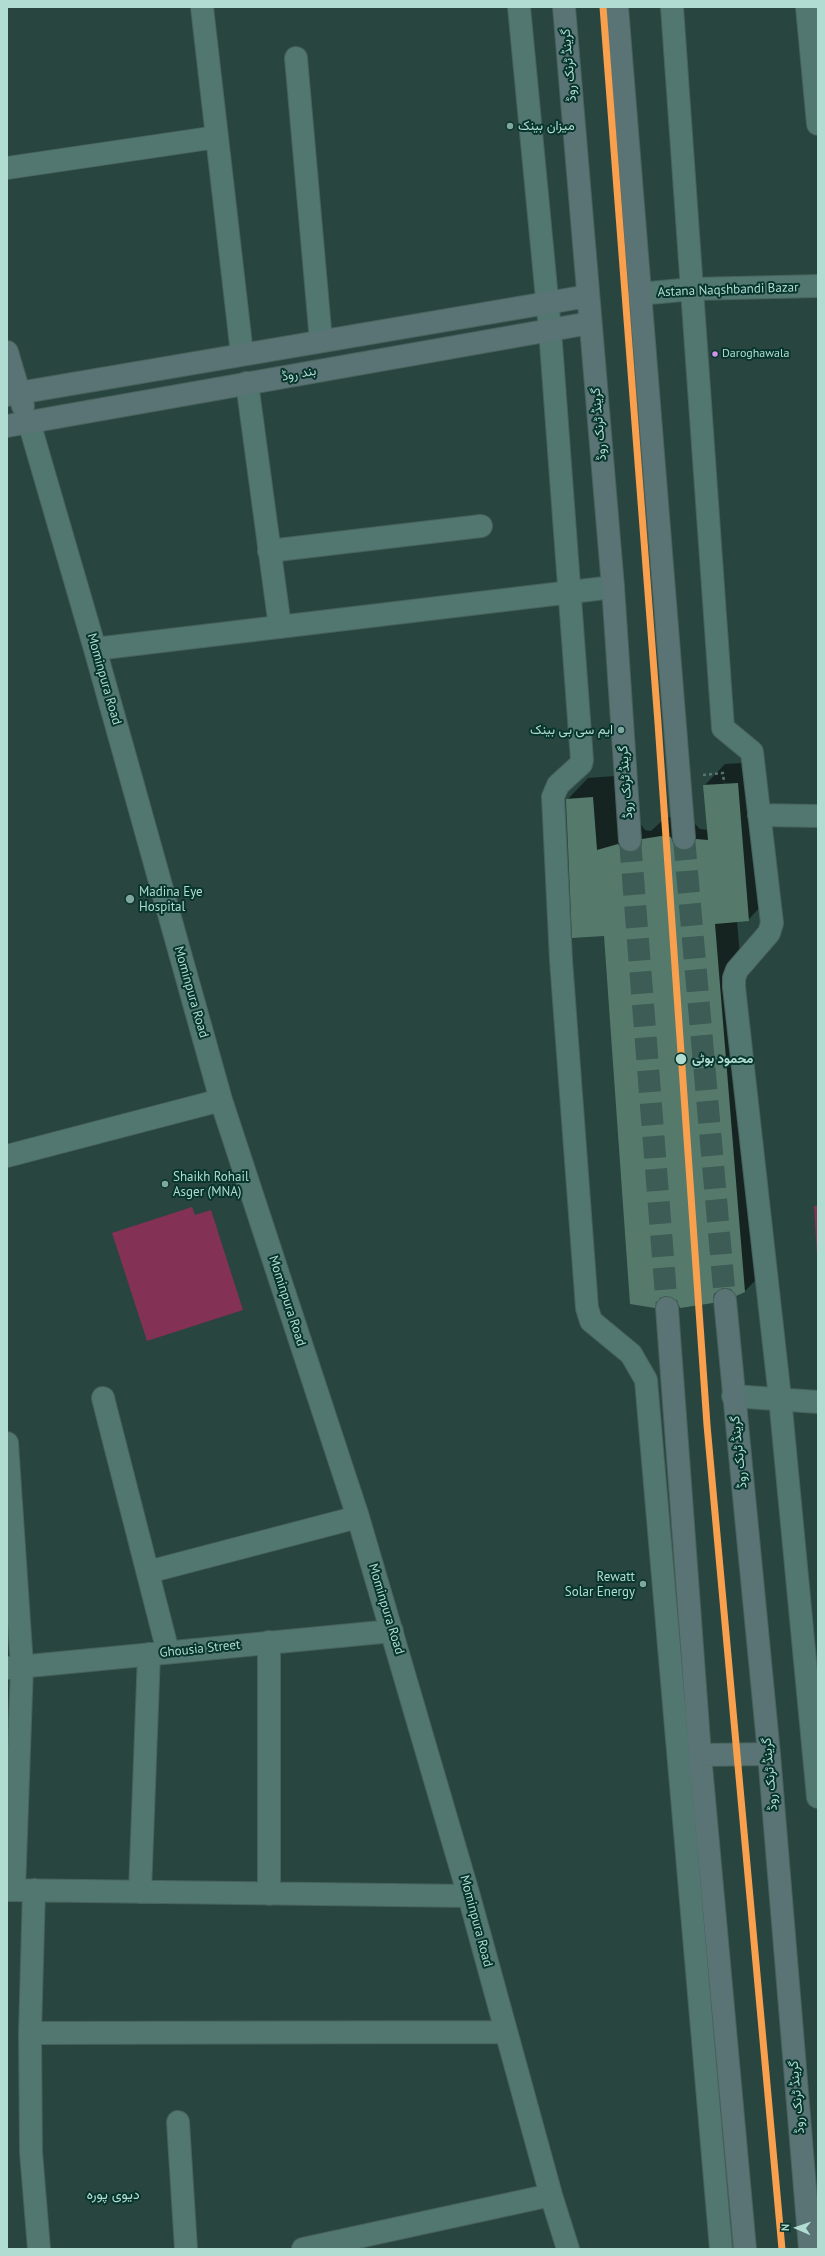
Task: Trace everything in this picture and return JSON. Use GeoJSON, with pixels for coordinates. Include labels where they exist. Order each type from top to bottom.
{"type":"FeatureCollection","features":[{"type":"Feature","properties":{"kind":"main road","name":"گرینڈ ٹرنک روڈ"},"geometry":{"type":"LineString","coordinates":[[564,7],[613,587],[630,840]]}},
{"type":"Feature","properties":{"kind":"main road"},"geometry":{"type":"LineString","coordinates":[[617,7],[684,838]]}},
{"type":"Feature","properties":{"kind":"main road"},"geometry":{"type":"LineString","coordinates":[[13,394],[588,296]]}},
{"type":"Feature","properties":{"kind":"main road","name":"بند روڈ"},"geometry":{"type":"LineString","coordinates":[[7,426],[590,323]]}},
{"type":"Feature","properties":{"kind":"main road","name":"Mominpura Road"},"geometry":{"type":"LineString","coordinates":[[7,352],[13,394],[29,422]]}},
{"type":"Feature","properties":{"kind":"main road","name":"گرینڈ ٹرنک روڈ"},"geometry":{"type":"LineString","coordinates":[[725,1300],[733,1396],[769,1754],[810,2249]]}},
{"type":"Feature","properties":{"kind":"main road"},"geometry":{"type":"LineString","coordinates":[[667,1308],[700,1755],[745,2249]]}},
{"type":"Feature","properties":{"kind":"main road"},"geometry":{"type":"LineString","coordinates":[[700,1755],[769,1754]]}},
{"type":"Feature","properties":{"kind":"street"},"geometry":{"type":"LineString","coordinates":[[202,7],[242,354]]}},
{"type":"Feature","properties":{"kind":"street"},"geometry":{"type":"LineString","coordinates":[[520,7],[550,330],[571,594],[582,760],[580,764],[558,785],[553,797],[561,960],[587,1308],[591,1320],[631,1354],[646,1380],[721,2249]]}},
{"type":"Feature","properties":{"kind":"street"},"geometry":{"type":"LineString","coordinates":[[672,7],[723,728],[732,738],[752,752],[771,928],[737,970],[734,978],[734,987],[780,1398],[818,1797]]}},
{"type":"Feature","properties":{"kind":"street"},"geometry":{"type":"LineString","coordinates":[[807,7],[818,124]]}},
{"type":"Feature","properties":{"kind":"street"},"geometry":{"type":"LineString","coordinates":[[296,58],[321,341]]}},
{"type":"Feature","properties":{"kind":"street"},"geometry":{"type":"LineString","coordinates":[[7,168],[217,137]]}},
{"type":"Feature","properties":{"kind":"street","name":"Astana Naqshbandi Bazar"},"geometry":{"type":"LineString","coordinates":[[639,294],[693,288],[818,286]]}},
{"type":"Feature","properties":{"kind":"street"},"geometry":{"type":"LineString","coordinates":[[247,383],[280,627]]}},
{"type":"Feature","properties":{"kind":"street","name":"Mominpura Road"},"geometry":{"type":"LineString","coordinates":[[29,422],[96,649],[221,1100],[358,1517],[469,1896],[505,2032],[551,2195],[568,2249]]}},
{"type":"Feature","properties":{"kind":"street"},"geometry":{"type":"LineString","coordinates":[[269,551],[481,526]]}},
{"type":"Feature","properties":{"kind":"street"},"geometry":{"type":"LineString","coordinates":[[96,649],[571,594],[613,587]]}},
{"type":"Feature","properties":{"kind":"street"},"geometry":{"type":"LineString","coordinates":[[759,815],[818,816]]}},
{"type":"Feature","properties":{"kind":"street"},"geometry":{"type":"LineString","coordinates":[[7,1156],[221,1100]]}},
{"type":"Feature","properties":{"kind":"street"},"geometry":{"type":"LineString","coordinates":[[733,1396],[780,1398],[818,1402]]}},
{"type":"Feature","properties":{"kind":"street"},"geometry":{"type":"LineString","coordinates":[[103,1398],[148,1572],[159,1653],[140,1892]]}},
{"type":"Feature","properties":{"kind":"street"},"geometry":{"type":"LineString","coordinates":[[7,1443],[15,1667],[18,1890],[30,2033],[31,2152],[39,2249]]}},
{"type":"Feature","properties":{"kind":"street"},"geometry":{"type":"LineString","coordinates":[[148,1572],[358,1517]]}},
{"type":"Feature","properties":{"kind":"street","name":"Ghousia Street"},"geometry":{"type":"LineString","coordinates":[[15,1667],[392,1630]]}},
{"type":"Feature","properties":{"kind":"street"},"geometry":{"type":"LineString","coordinates":[[269,1642],[269,1894]]}},
{"type":"Feature","properties":{"kind":"street"},"geometry":{"type":"LineString","coordinates":[[18,1890],[469,1896]]}},
{"type":"Feature","properties":{"kind":"street"},"geometry":{"type":"LineString","coordinates":[[30,2033],[505,2032]]}},
{"type":"Feature","properties":{"kind":"street"},"geometry":{"type":"LineString","coordinates":[[178,2122],[186,2249]]}},
{"type":"Feature","properties":{"kind":"street"},"geometry":{"type":"LineString","coordinates":[[303,2249],[551,2195]]}},
{"type":"Feature","properties":{"kind":"shaded area"},"geometry":{"type":"Polygon","coordinates":[[[814,1206],[818,1206],[818,1273],[814,1206]]]}},
{"type":"Feature","properties":{"kind":"shaded area"},"geometry":{"type":"Polygon","coordinates":[[[192,1207],[195,1215],[211,1210],[243,1310],[147,1341],[112,1233],[192,1207]]]}},
{"type":"Feature","properties":{"kind":"building"},"geometry":{"type":"Polygon","coordinates":[[[738,783],[749,921],[715,924],[745,1292],[736,1296],[731,1289],[723,1288],[714,1294],[713,1303],[680,1308],[677,1301],[666,1296],[660,1298],[655,1308],[630,1304],[604,936],[572,938],[566,799],[593,797],[597,850],[618,844],[624,851],[631,852],[641,846],[642,839],[661,836],[671,837],[674,845],[679,849],[685,850],[691,848],[696,839],[708,840],[703,785],[738,783]]]}},
{"type":"Feature","properties":{"kind":"tunnel"},"geometry":{"type":"LineString","coordinates":[[684,838],[725,1300]]}},
{"type":"Feature","properties":{"kind":"tunnel"},"geometry":{"type":"LineString","coordinates":[[630,840],[667,1308]]}},
{"type":"Feature","properties":{"kind":"transit line"},"geometry":{"type":"LineString","coordinates":[[603,7],[658,723],[707,1425],[782,2249]]}},
{"type":"Feature","properties":{"kind":"place","name":"میزان بینک"},"geometry":{"type":"Point","coordinates":[510,126]}},
{"type":"Feature","properties":{"kind":"place","name":"Daroghawala"},"geometry":{"type":"Point","coordinates":[715,354]}},
{"type":"Feature","properties":{"kind":"place","name":"ایم سی بی بینک"},"geometry":{"type":"Point","coordinates":[621,730]}},
{"type":"Feature","properties":{"kind":"place","name":"Madina Eye Hospital"},"geometry":{"type":"Point","coordinates":[130,899]}},
{"type":"Feature","properties":{"kind":"place","name":"محمود بوٹی"},"geometry":{"type":"Point","coordinates":[681,1059]}},
{"type":"Feature","properties":{"kind":"place","name":"Shaikh Rohail Asger (MNA)"},"geometry":{"type":"Point","coordinates":[165,1184]}},
{"type":"Feature","properties":{"kind":"place","name":"Rewatt Solar Energy"},"geometry":{"type":"Point","coordinates":[643,1584]}},
{"type":"Feature","properties":{"kind":"district","name":"دیوی پورہ"},"geometry":{"type":"Point","coordinates":[113,2195]}}]}
